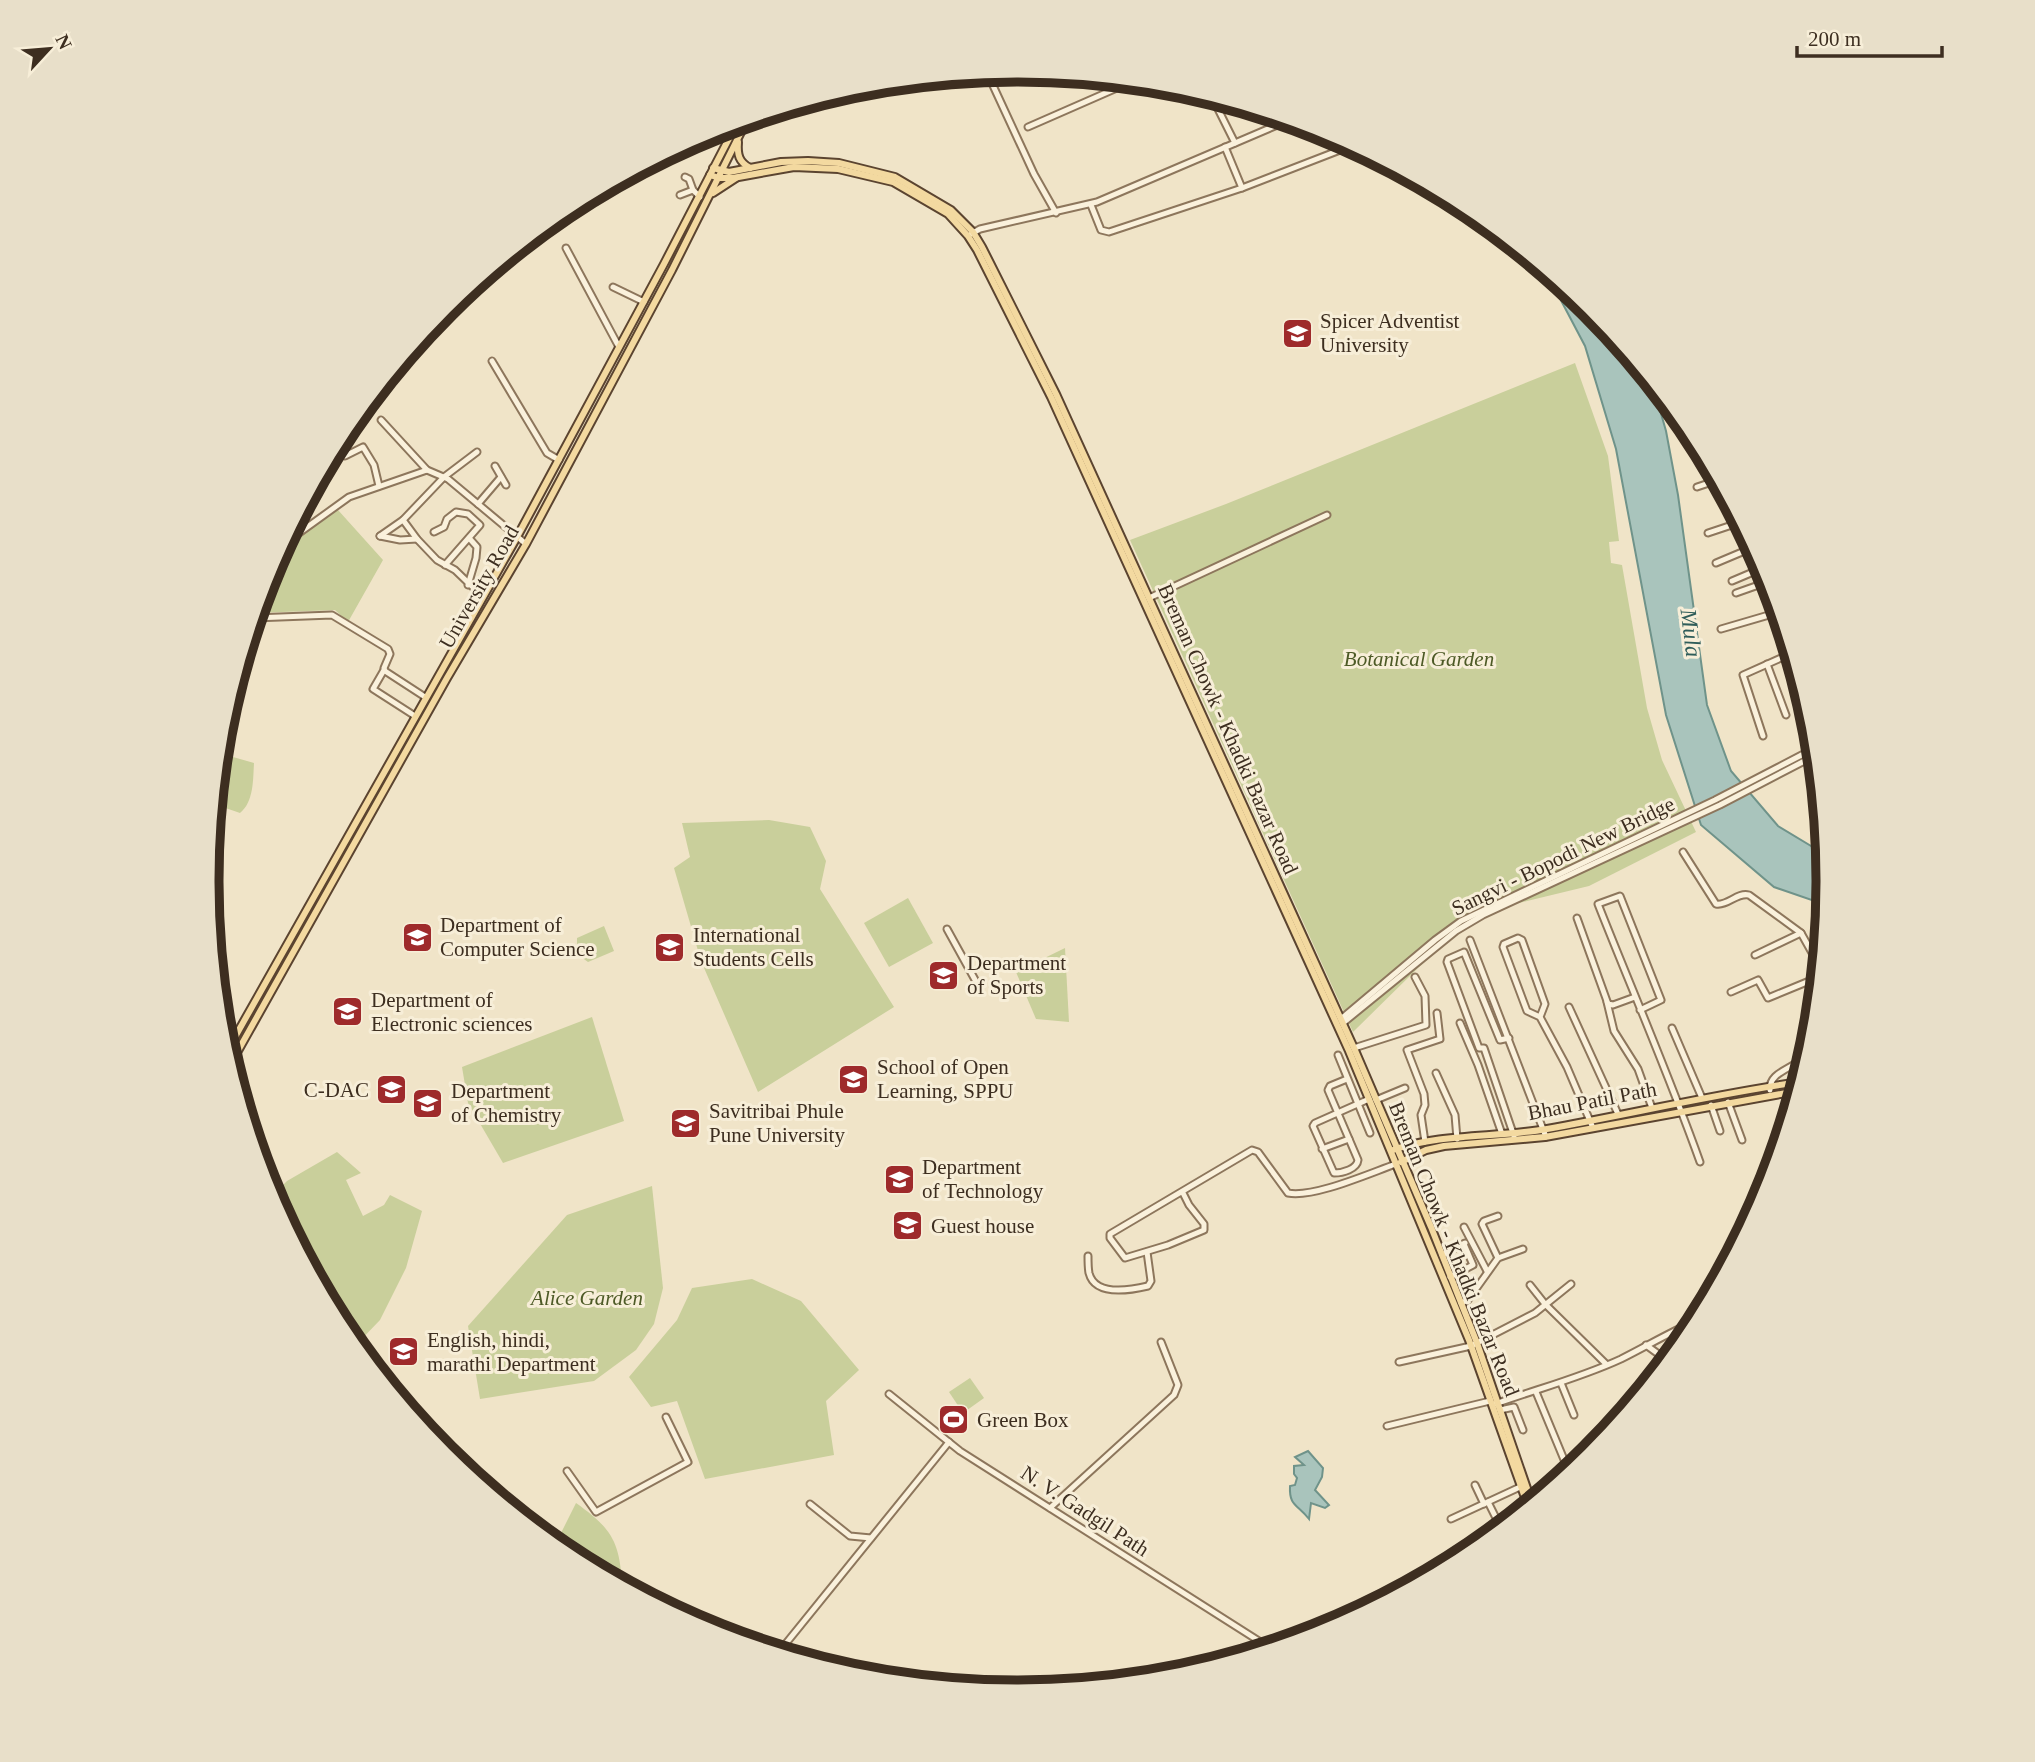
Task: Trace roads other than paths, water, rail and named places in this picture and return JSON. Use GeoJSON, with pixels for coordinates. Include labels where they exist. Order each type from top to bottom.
{"type":"FeatureCollection","features":[{"type":"Feature","properties":{"kind":"main road","name":"University Road"},"geometry":{"type":"LineString","coordinates":[[234,1038],[517,537],[700,197],[740,133]]}},
{"type":"Feature","properties":{"kind":"main road","name":"University Road"},"geometry":{"type":"LineString","coordinates":[[237,1052],[447,678],[526,544],[710,194],[715,173],[731,136]]}},
{"type":"Feature","properties":{"kind":"main road"},"geometry":{"type":"LineString","coordinates":[[738,137],[739,156],[743,164],[751,168]]}},
{"type":"Feature","properties":{"kind":"main road","name":"Breman Chowk - Khadki Bazar Road"},"geometry":{"type":"LineString","coordinates":[[715,173],[780,162],[823,162],[860,167],[894,180],[948,214],[971,234],[1008,295],[1056,394],[1252,831],[1342,1021],[1352,1050]]}},
{"type":"Feature","properties":{"kind":"main road","name":"Breman Chowk - Khadki Bazar Road"},"geometry":{"type":"LineString","coordinates":[[715,173],[738,177],[781,168],[807,167],[838,169],[894,180]]}},
{"type":"Feature","properties":{"kind":"main road"},"geometry":{"type":"LineString","coordinates":[[710,194],[738,177]]}},
{"type":"Feature","properties":{"kind":"main road","name":"Breman Chowk - Khadki Bazar Road"},"geometry":{"type":"LineString","coordinates":[[971,234],[1051,397],[1352,1050],[1474,1344]]}},
{"type":"Feature","properties":{"kind":"main road","name":"Bhau Patil Path"},"geometry":{"type":"LineString","coordinates":[[1545,1133],[1618,1114],[1790,1083]]}},
{"type":"Feature","properties":{"kind":"main road","name":"Bhau Patil Path"},"geometry":{"type":"LineString","coordinates":[[1394,1150],[1424,1142],[1593,1128],[1788,1092]]}},
{"type":"Feature","properties":{"kind":"main road","name":"Bhau Patil Path"},"geometry":{"type":"LineString","coordinates":[[1491,1138],[1502,1134],[1514,1136]]}},
{"type":"Feature","properties":{"kind":"main road","name":"Bhau Patil Path"},"geometry":{"type":"LineString","coordinates":[[1399,1163],[1426,1150],[1457,1141]]}},
{"type":"Feature","properties":{"kind":"main road","name":"Breman Chowk - Khadki Bazar Road"},"geometry":{"type":"LineString","coordinates":[[1399,1163],[1442,1255],[1529,1495]]}},
{"type":"Feature","properties":{"kind":"main road","name":"Breman Chowk - Khadki Bazar Road"},"geometry":{"type":"LineString","coordinates":[[1495,1405],[1525,1498]]}},
{"type":"Feature","properties":{"kind":"street"},"geometry":{"type":"LineString","coordinates":[[992,83],[1034,174],[1056,213]]}},
{"type":"Feature","properties":{"kind":"street"},"geometry":{"type":"LineString","coordinates":[[1028,127],[1116,88]]}},
{"type":"Feature","properties":{"kind":"street"},"geometry":{"type":"LineString","coordinates":[[1219,108],[1235,143]]}},
{"type":"Feature","properties":{"kind":"street"},"geometry":{"type":"LineString","coordinates":[[971,234],[1091,205],[1276,126]]}},
{"type":"Feature","properties":{"kind":"street"},"geometry":{"type":"LineString","coordinates":[[1225,148],[1242,188]]}},
{"type":"Feature","properties":{"kind":"street"},"geometry":{"type":"LineString","coordinates":[[1091,205],[1101,230],[1109,232],[1242,188],[1339,150]]}},
{"type":"Feature","properties":{"kind":"street"},"geometry":{"type":"LineString","coordinates":[[685,177],[700,197]]}},
{"type":"Feature","properties":{"kind":"street"},"geometry":{"type":"LineString","coordinates":[[680,195],[693,190]]}},
{"type":"Feature","properties":{"kind":"street"},"geometry":{"type":"LineString","coordinates":[[566,248],[619,347]]}},
{"type":"Feature","properties":{"kind":"street"},"geometry":{"type":"LineString","coordinates":[[613,287],[644,302]]}},
{"type":"Feature","properties":{"kind":"street"},"geometry":{"type":"LineString","coordinates":[[492,361],[547,453],[559,460]]}},
{"type":"Feature","properties":{"kind":"street"},"geometry":{"type":"LineString","coordinates":[[380,420],[427,470],[444,477],[526,544]]}},
{"type":"Feature","properties":{"kind":"street"},"geometry":{"type":"LineString","coordinates":[[345,456],[363,447],[374,466],[379,486]]}},
{"type":"Feature","properties":{"kind":"street"},"geometry":{"type":"LineString","coordinates":[[417,539],[380,537],[381,533],[403,520],[444,477],[476,453],[480,463]]}},
{"type":"Feature","properties":{"kind":"street"},"geometry":{"type":"LineString","coordinates":[[495,466],[506,485]]}},
{"type":"Feature","properties":{"kind":"street"},"geometry":{"type":"LineString","coordinates":[[299,533],[349,497],[427,470]]}},
{"type":"Feature","properties":{"kind":"street"},"geometry":{"type":"LineString","coordinates":[[478,504],[501,477]]}},
{"type":"Feature","properties":{"kind":"street"},"geometry":{"type":"LineString","coordinates":[[1697,487],[1709,483]]}},
{"type":"Feature","properties":{"kind":"street"},"geometry":{"type":"LineString","coordinates":[[434,532],[444,527],[447,519],[456,512],[468,514],[480,525],[445,565]]}},
{"type":"Feature","properties":{"kind":"street"},"geometry":{"type":"LineString","coordinates":[[1149,598],[1327,515]]}},
{"type":"Feature","properties":{"kind":"street"},"geometry":{"type":"LineString","coordinates":[[403,520],[417,539],[482,596]]}},
{"type":"Feature","properties":{"kind":"street"},"geometry":{"type":"LineString","coordinates":[[1708,534],[1732,525]]}},
{"type":"Feature","properties":{"kind":"street"},"geometry":{"type":"LineString","coordinates":[[468,585],[477,547],[469,538]]}},
{"type":"Feature","properties":{"kind":"street"},"geometry":{"type":"LineString","coordinates":[[1716,563],[1744,551]]}},
{"type":"Feature","properties":{"kind":"street"},"geometry":{"type":"LineString","coordinates":[[1732,581],[1753,572]]}},
{"type":"Feature","properties":{"kind":"street"},"geometry":{"type":"LineString","coordinates":[[1736,593],[1759,585]]}},
{"type":"Feature","properties":{"kind":"street"},"geometry":{"type":"LineString","coordinates":[[263,618],[332,615],[389,650],[384,670],[373,690],[415,716]]}},
{"type":"Feature","properties":{"kind":"street"},"geometry":{"type":"LineString","coordinates":[[1721,629],[1770,615]]}},
{"type":"Feature","properties":{"kind":"street"},"geometry":{"type":"LineString","coordinates":[[1763,736],[1743,675],[1784,657]]}},
{"type":"Feature","properties":{"kind":"street"},"geometry":{"type":"LineString","coordinates":[[1768,664],[1786,715]]}},
{"type":"Feature","properties":{"kind":"street"},"geometry":{"type":"LineString","coordinates":[[384,670],[425,697]]}},
{"type":"Feature","properties":{"kind":"street","name":"Sangvi - Bopodi New Bridge"},"geometry":{"type":"LineString","coordinates":[[1342,1021],[1461,921],[1715,800],[1805,753]]}},
{"type":"Feature","properties":{"kind":"street","name":"Sangvi - Bopodi New Bridge"},"geometry":{"type":"LineString","coordinates":[[1361,1004],[1456,931],[1483,915],[1720,805],[1806,760]]}},
{"type":"Feature","properties":{"kind":"street"},"geometry":{"type":"LineString","coordinates":[[1683,852],[1716,904],[1723,904],[1746,894],[1801,933],[1813,954]]}},
{"type":"Feature","properties":{"kind":"street"},"geometry":{"type":"LineString","coordinates":[[1640,1010],[1661,1000],[1620,896],[1598,904],[1635,998],[1640,1010],[1679,1102],[1700,1162]]}},
{"type":"Feature","properties":{"kind":"street"},"geometry":{"type":"LineString","coordinates":[[1577,918],[1607,1002],[1614,1031],[1638,1069],[1652,1108]]}},
{"type":"Feature","properties":{"kind":"street"},"geometry":{"type":"LineString","coordinates":[[947,929],[979,987]]}},
{"type":"Feature","properties":{"kind":"street"},"geometry":{"type":"LineString","coordinates":[[1755,955],[1801,933]]}},
{"type":"Feature","properties":{"kind":"street"},"geometry":{"type":"LineString","coordinates":[[1540,1017],[1545,1004],[1522,940],[1518,938],[1503,947],[1527,1010],[1540,1017],[1567,1067],[1593,1128]]}},
{"type":"Feature","properties":{"kind":"street"},"geometry":{"type":"LineString","coordinates":[[1470,940],[1545,1133]]}},
{"type":"Feature","properties":{"kind":"street"},"geometry":{"type":"LineString","coordinates":[[1509,1038],[1500,1040],[1464,953],[1448,959],[1479,1048],[1484,1048],[1514,1136]]}},
{"type":"Feature","properties":{"kind":"street"},"geometry":{"type":"LineString","coordinates":[[1352,1050],[1426,1025],[1425,996],[1415,977]]}},
{"type":"Feature","properties":{"kind":"street"},"geometry":{"type":"LineString","coordinates":[[1731,992],[1758,980],[1768,998],[1809,981]]}},
{"type":"Feature","properties":{"kind":"street"},"geometry":{"type":"LineString","coordinates":[[1607,1002],[1613,1006],[1635,998]]}},
{"type":"Feature","properties":{"kind":"street"},"geometry":{"type":"LineString","coordinates":[[1569,1007],[1618,1114]]}},
{"type":"Feature","properties":{"kind":"street"},"geometry":{"type":"LineString","coordinates":[[1424,1142],[1421,1115],[1425,1105],[1424,1094],[1407,1050],[1440,1039],[1437,1013]]}},
{"type":"Feature","properties":{"kind":"street"},"geometry":{"type":"LineString","coordinates":[[1460,1023],[1502,1134]]}},
{"type":"Feature","properties":{"kind":"street"},"geometry":{"type":"LineString","coordinates":[[1672,1028],[1702,1098]]}},
{"type":"Feature","properties":{"kind":"street"},"geometry":{"type":"LineString","coordinates":[[1338,1055],[1370,1133]]}},
{"type":"Feature","properties":{"kind":"street"},"geometry":{"type":"LineString","coordinates":[[1770,1094],[1769,1086],[1774,1077],[1795,1063]]}},
{"type":"Feature","properties":{"kind":"street"},"geometry":{"type":"LineString","coordinates":[[1436,1073],[1455,1115],[1457,1141]]}},
{"type":"Feature","properties":{"kind":"street"},"geometry":{"type":"LineString","coordinates":[[1347,1079],[1328,1087],[1338,1113],[1358,1160],[1355,1167],[1334,1173],[1313,1126],[1338,1113],[1358,1104],[1405,1088]]}},
{"type":"Feature","properties":{"kind":"street"},"geometry":{"type":"LineString","coordinates":[[1728,1102],[1742,1140]]}},
{"type":"Feature","properties":{"kind":"street"},"geometry":{"type":"LineString","coordinates":[[1711,1105],[1720,1131]]}},
{"type":"Feature","properties":{"kind":"street"},"geometry":{"type":"LineString","coordinates":[[1322,1149],[1349,1139]]}},
{"type":"Feature","properties":{"kind":"street"},"geometry":{"type":"LineString","coordinates":[[1183,1193],[1205,1228],[1127,1259],[1109,1236],[1253,1150],[1258,1152],[1288,1193],[1297,1195],[1399,1163]]}},
{"type":"Feature","properties":{"kind":"street"},"geometry":{"type":"LineString","coordinates":[[1498,1216],[1482,1224],[1498,1258]]}},
{"type":"Feature","properties":{"kind":"street"},"geometry":{"type":"LineString","coordinates":[[1450,1276],[1473,1265],[1464,1227]]}},
{"type":"Feature","properties":{"kind":"street"},"geometry":{"type":"LineString","coordinates":[[1442,1255],[1468,1242]]}},
{"type":"Feature","properties":{"kind":"street"},"geometry":{"type":"LineString","coordinates":[[1468,1242],[1487,1271]]}},
{"type":"Feature","properties":{"kind":"street"},"geometry":{"type":"LineString","coordinates":[[1461,1304],[1468,1300],[1498,1258],[1523,1249]]}},
{"type":"Feature","properties":{"kind":"street"},"geometry":{"type":"LineString","coordinates":[[1088,1256],[1089,1275],[1096,1283],[1108,1290],[1125,1290],[1148,1286],[1151,1281],[1147,1252]]}},
{"type":"Feature","properties":{"kind":"street"},"geometry":{"type":"LineString","coordinates":[[1399,1362],[1474,1344],[1513,1325],[1571,1284]]}},
{"type":"Feature","properties":{"kind":"street"},"geometry":{"type":"LineString","coordinates":[[1530,1285],[1545,1304],[1606,1364]]}},
{"type":"Feature","properties":{"kind":"street"},"geometry":{"type":"LineString","coordinates":[[1387,1426],[1495,1405],[1536,1392],[1606,1364],[1679,1329]]}},
{"type":"Feature","properties":{"kind":"street"},"geometry":{"type":"LineString","coordinates":[[1050,1508],[1174,1395],[1178,1385],[1161,1342]]}},
{"type":"Feature","properties":{"kind":"street"},"geometry":{"type":"LineString","coordinates":[[1646,1345],[1660,1355]]}},
{"type":"Feature","properties":{"kind":"street"},"geometry":{"type":"LineString","coordinates":[[1561,1383],[1574,1415]]}},
{"type":"Feature","properties":{"kind":"street"},"geometry":{"type":"LineString","coordinates":[[1536,1392],[1565,1462]]}},
{"type":"Feature","properties":{"kind":"street","name":"N. V. Gadgil Path"},"geometry":{"type":"LineString","coordinates":[[888,1394],[949,1442],[1260,1642]]}},
{"type":"Feature","properties":{"kind":"street"},"geometry":{"type":"LineString","coordinates":[[1495,1405],[1514,1407],[1523,1430]]}},
{"type":"Feature","properties":{"kind":"street"},"geometry":{"type":"LineString","coordinates":[[567,1471],[596,1512],[688,1462],[666,1417]]}},
{"type":"Feature","properties":{"kind":"street"},"geometry":{"type":"LineString","coordinates":[[785,1645],[949,1442]]}},
{"type":"Feature","properties":{"kind":"street"},"geometry":{"type":"LineString","coordinates":[[1475,1485],[1497,1520]]}},
{"type":"Feature","properties":{"kind":"street"},"geometry":{"type":"LineString","coordinates":[[1451,1520],[1520,1487]]}},
{"type":"Feature","properties":{"kind":"street"},"geometry":{"type":"LineString","coordinates":[[810,1504],[850,1536],[871,1538]]}},
{"type":"Feature","properties":{"kind":"water","name":"Mula"},"geometry":{"type":"Polygon","coordinates":[[[1556,292],[1618,354],[1659,405],[1678,495],[1707,705],[1731,771],[1778,826],[1815,849],[1816,901],[1774,887],[1701,825],[1666,715],[1616,449],[1585,346],[1556,292]]]}},
{"type":"Feature","properties":{"kind":"water"},"geometry":{"type":"Polygon","coordinates":[[[1308,1451],[1323,1468],[1322,1477],[1315,1490],[1329,1505],[1325,1508],[1311,1503],[1309,1519],[1295,1504],[1290,1493],[1290,1486],[1295,1485],[1297,1478],[1294,1466],[1304,1465],[1295,1457],[1308,1451]]]}},
{"type":"Feature","properties":{"kind":"place","name":"Spicer Adventist University"},"geometry":{"type":"Point","coordinates":[1297,333]}},
{"type":"Feature","properties":{"kind":"place","name":"Department of Computer Science"},"geometry":{"type":"Point","coordinates":[417,937]}},
{"type":"Feature","properties":{"kind":"place","name":"International Students Cells"},"geometry":{"type":"Point","coordinates":[670,947]}},
{"type":"Feature","properties":{"kind":"place","name":"Department of Sports"},"geometry":{"type":"Point","coordinates":[944,975]}},
{"type":"Feature","properties":{"kind":"place","name":"Department of Electronic sciences"},"geometry":{"type":"Point","coordinates":[348,1012]}},
{"type":"Feature","properties":{"kind":"place","name":"School of Open Learning, SPPU"},"geometry":{"type":"Point","coordinates":[854,1079]}},
{"type":"Feature","properties":{"kind":"place","name":"C-DAC"},"geometry":{"type":"Point","coordinates":[392,1090]}},
{"type":"Feature","properties":{"kind":"place","name":"Department of Chemistry"},"geometry":{"type":"Point","coordinates":[428,1103]}},
{"type":"Feature","properties":{"kind":"place","name":"Savitribai Phule Pune University"},"geometry":{"type":"Point","coordinates":[686,1123]}},
{"type":"Feature","properties":{"kind":"place","name":"Department of Technology"},"geometry":{"type":"Point","coordinates":[899,1179]}},
{"type":"Feature","properties":{"kind":"place","name":"Guest house"},"geometry":{"type":"Point","coordinates":[908,1226]}},
{"type":"Feature","properties":{"kind":"place","name":"English, hindi, marathi Department"},"geometry":{"type":"Point","coordinates":[404,1352]}},
{"type":"Feature","properties":{"kind":"place","name":"Green Box"},"geometry":{"type":"Point","coordinates":[954,1420]}},
{"type":"Feature","properties":{"kind":"park label","name":"Botanical Garden"},"geometry":{"type":"Point","coordinates":[1419,659]}},
{"type":"Feature","properties":{"kind":"park label","name":"Alice Garden"},"geometry":{"type":"Point","coordinates":[587,1298]}}]}
